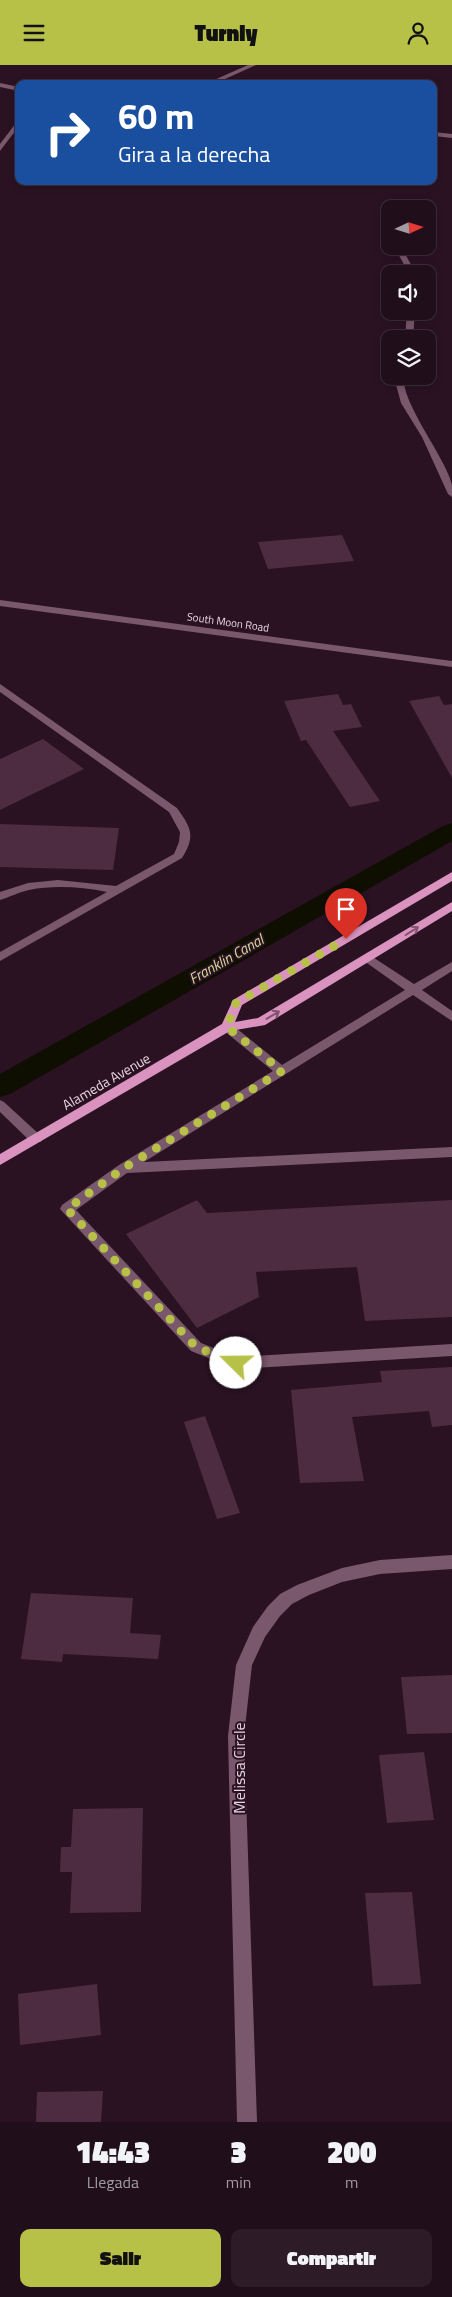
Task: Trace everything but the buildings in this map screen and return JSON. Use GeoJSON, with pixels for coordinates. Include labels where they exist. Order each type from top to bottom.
{"type":"FeatureCollection","features":[{"type":"Feature","properties":{"kind":"main road"},"geometry":{"type":"LineString","coordinates":[[227,1027],[236,1003],[452,876]]}},
{"type":"Feature","properties":{"kind":"main road","name":"Alameda Avenue"},"geometry":{"type":"LineString","coordinates":[[0,1160],[227,1027],[261,1022],[452,905]]}},
{"type":"Feature","properties":{"kind":"street"},"geometry":{"type":"LineString","coordinates":[[217,80],[253,65]]}},
{"type":"Feature","properties":{"kind":"street"},"geometry":{"type":"LineString","coordinates":[[0,85],[15,88]]}},
{"type":"Feature","properties":{"kind":"street"},"geometry":{"type":"LineString","coordinates":[[0,149],[15,127]]}},
{"type":"Feature","properties":{"kind":"street"},"geometry":{"type":"LineString","coordinates":[[437,134],[452,136]]}},
{"type":"Feature","properties":{"kind":"street"},"geometry":{"type":"LineString","coordinates":[[400,385],[405,403],[426,437],[452,494]]}},
{"type":"Feature","properties":{"kind":"street","name":"South Moon Road"},"geometry":{"type":"LineString","coordinates":[[0,603],[452,664]]}},
{"type":"Feature","properties":{"kind":"street"},"geometry":{"type":"LineString","coordinates":[[0,688],[173,810],[184,827],[187,841],[178,856],[0,957]]}},
{"type":"Feature","properties":{"kind":"street"},"geometry":{"type":"LineString","coordinates":[[0,896],[22,887],[45,883],[87,884],[117,891]]}},
{"type":"Feature","properties":{"kind":"street"},"geometry":{"type":"LineString","coordinates":[[368,958],[452,1017]]}},
{"type":"Feature","properties":{"kind":"street"},"geometry":{"type":"LineString","coordinates":[[452,966],[124,1168],[67,1209],[196,1347],[236,1363],[452,1350]]}},
{"type":"Feature","properties":{"kind":"street"},"geometry":{"type":"LineString","coordinates":[[227,1027],[282,1071]]}},
{"type":"Feature","properties":{"kind":"street"},"geometry":{"type":"LineString","coordinates":[[0,1105],[36,1139]]}},
{"type":"Feature","properties":{"kind":"street"},"geometry":{"type":"LineString","coordinates":[[124,1168],[452,1152]]}},
{"type":"Feature","properties":{"kind":"street","name":"Melissa Circle"},"geometry":{"type":"LineString","coordinates":[[247,2122],[236,1736],[244,1665],[259,1632],[274,1611],[286,1599],[303,1590],[342,1575],[380,1567],[452,1563]]}},
{"type":"Feature","properties":{"kind":"waterway","name":"Franklin Canal"},"geometry":{"type":"LineString","coordinates":[[0,1087],[452,831]]}},
{"type":"Feature","properties":{"kind":"route"},"geometry":{"type":"LineString","coordinates":[[236,1363],[196,1347],[67,1209],[124,1168],[282,1071],[227,1027],[236,1003],[346,939]]}}]}
